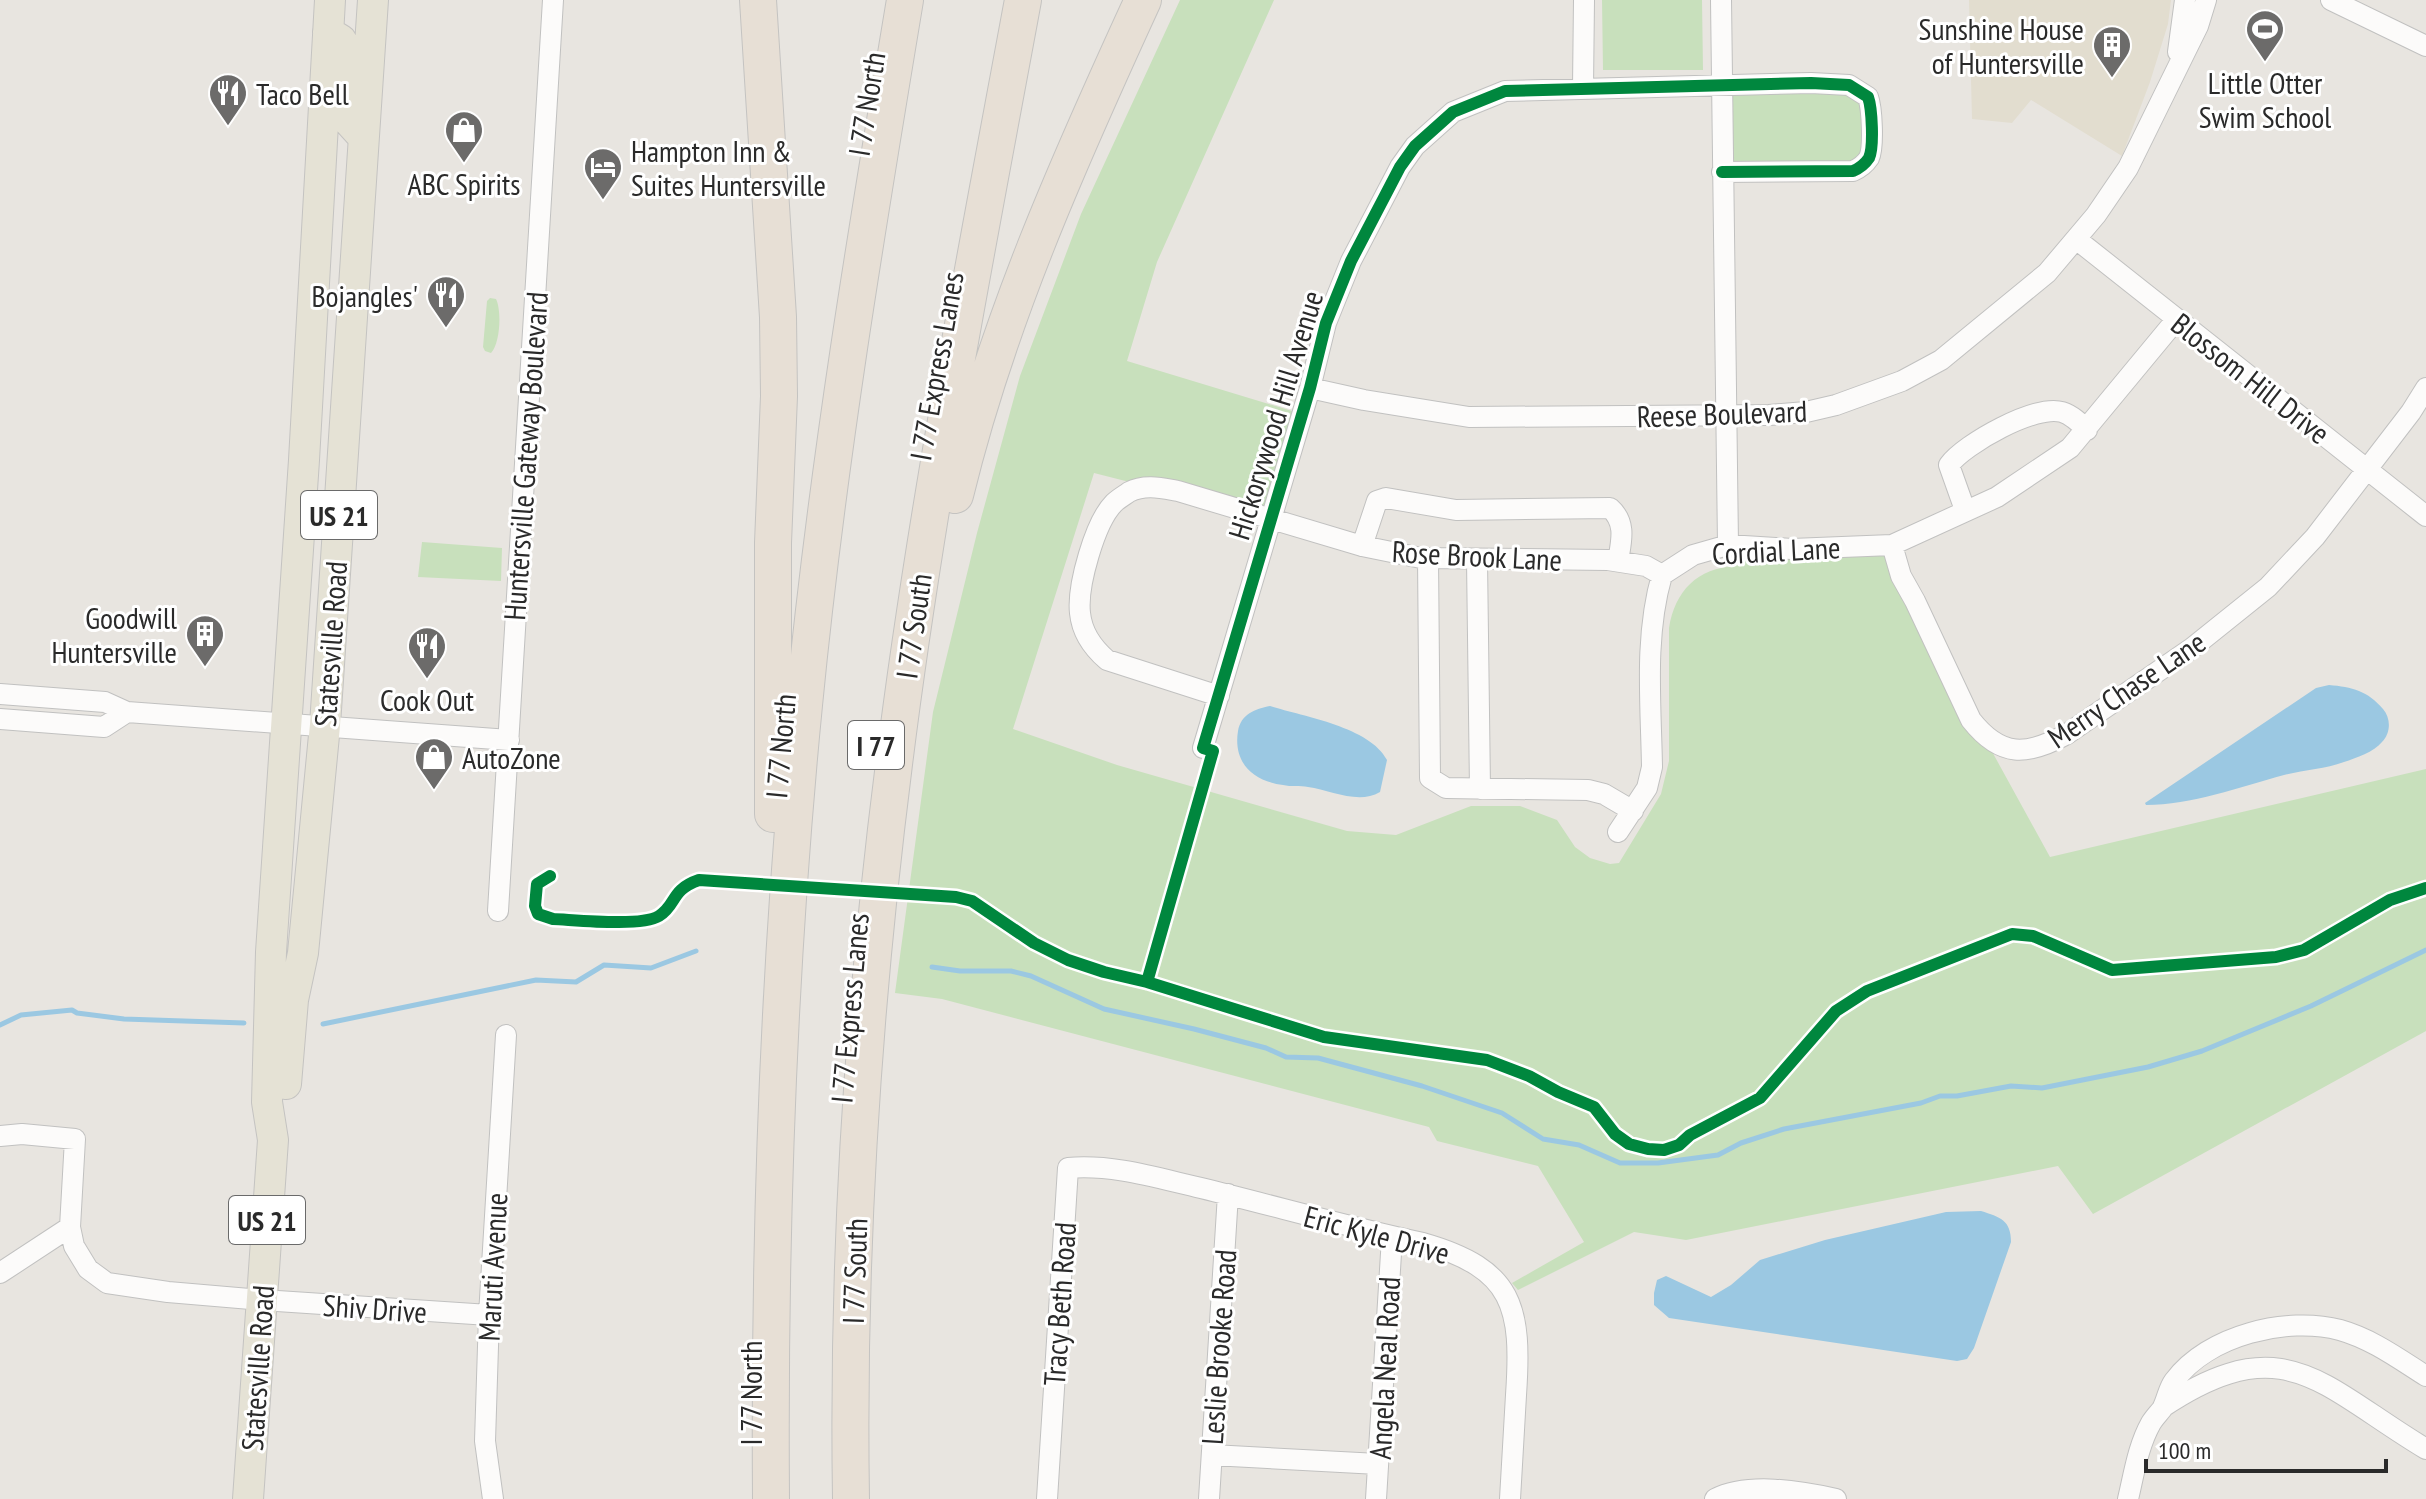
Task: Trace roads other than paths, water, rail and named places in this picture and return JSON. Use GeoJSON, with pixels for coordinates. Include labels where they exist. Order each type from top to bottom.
{"type":"FeatureCollection","features":[{"type":"Feature","properties":{"kind":"highway"},"geometry":{"type":"LineString","coordinates":[[758,0],[778,317],[779,396],[773,543],[773,818]]}},
{"type":"Feature","properties":{"kind":"highway","name":"I 77 North"},"geometry":{"type":"LineString","coordinates":[[750,1499],[753,1168],[773,818],[810,469],[835,294],[884,0]]}},
{"type":"Feature","properties":{"kind":"highway"},"geometry":{"type":"LineString","coordinates":[[771,1499],[774,1169],[783,965],[797,776],[830,471],[905,0]]}},
{"type":"Feature","properties":{"kind":"highway","name":"I 77 Express Lanes"},"geometry":{"type":"LineString","coordinates":[[831,1499],[832,1313],[839,1139],[860,875],[910,513],[1002,0]]}},
{"type":"Feature","properties":{"kind":"highway","name":"I 77 South"},"geometry":{"type":"LineString","coordinates":[[851,1499],[853,1314],[860,1125],[872,965],[894,762],[927,531],[1023,0]]}},
{"type":"Feature","properties":{"kind":"highway"},"geometry":{"type":"LineString","coordinates":[[894,762],[959,476],[1001,339],[1058,188],[1143,0]]}},
{"type":"Feature","properties":{"kind":"main road","name":"Statesville Road"},"geometry":{"type":"LineString","coordinates":[[273,1140],[267,1102],[271,952],[330,0]]}},
{"type":"Feature","properties":{"kind":"main road","name":"Statesville Road"},"geometry":{"type":"LineString","coordinates":[[248,1499],[273,1140],[284,1103],[293,1000],[303,953],[325,725],[373,0]]}},
{"type":"Feature","properties":{"kind":"main road"},"geometry":{"type":"LineString","coordinates":[[328,32],[341,40],[347,54],[343,115],[363,137]]}},
{"type":"Feature","properties":{"kind":"street","name":"Huntersville Gateway Boulevard"},"geometry":{"type":"LineString","coordinates":[[498,911],[553,0]]}},
{"type":"Feature","properties":{"kind":"street"},"geometry":{"type":"LineString","coordinates":[[1583,87],[1584,0]]}},
{"type":"Feature","properties":{"kind":"street"},"geometry":{"type":"LineString","coordinates":[[1721,0],[1728,545]]}},
{"type":"Feature","properties":{"kind":"street","name":"Reese Boulevard"},"geometry":{"type":"LineString","coordinates":[[2175,72],[2185,0]]}},
{"type":"Feature","properties":{"kind":"street","name":"Reese Boulevard"},"geometry":{"type":"LineString","coordinates":[[1310,388],[1469,417],[1727,416],[1806,412],[1836,405],[1902,381],[1941,360],[1975,335],[2047,273],[2076,239],[2128,168],[2198,26],[2206,0]]}},
{"type":"Feature","properties":{"kind":"street"},"geometry":{"type":"LineString","coordinates":[[2331,0],[2426,46]]}},
{"type":"Feature","properties":{"kind":"street","name":"Hickorywood Hill Avenue"},"geometry":{"type":"LineString","coordinates":[[1203,748],[1310,388],[1326,323],[1338,291],[1400,167],[1415,146],[1453,112],[1505,91],[1811,83],[1849,85],[1868,97],[1871,105],[1871,153],[1861,167],[1853,171],[1722,172]]}},
{"type":"Feature","properties":{"kind":"street","name":"Blossom Hill Drive"},"geometry":{"type":"LineString","coordinates":[[2076,239],[2426,516]]}},
{"type":"Feature","properties":{"kind":"street","name":"Cordial Lane"},"geometry":{"type":"LineString","coordinates":[[1662,575],[1693,555],[1728,545],[1792,549],[1892,545],[2015,487],[2070,448],[2176,320]]}},
{"type":"Feature","properties":{"kind":"street","name":"Merry Chase Lane"},"geometry":{"type":"LineString","coordinates":[[1892,545],[1901,576],[1971,720],[1984,737],[2004,748],[2023,752],[2045,746],[2067,734],[2247,606],[2315,537],[2426,388]]}},
{"type":"Feature","properties":{"kind":"street"},"geometry":{"type":"LineString","coordinates":[[1965,510],[1949,465],[1969,445],[2043,411],[2060,411],[2076,419],[2087,430]]}},
{"type":"Feature","properties":{"kind":"street","name":"Rose Brook Lane"},"geometry":{"type":"LineString","coordinates":[[1219,696],[1124,667],[1107,660],[1094,649],[1080,616],[1080,598],[1091,552],[1103,518],[1114,502],[1132,491],[1151,487],[1178,491],[1362,546],[1428,558],[1618,561],[1646,566],[1662,575]]}},
{"type":"Feature","properties":{"kind":"street"},"geometry":{"type":"LineString","coordinates":[[1362,546],[1372,510],[1377,501],[1386,498],[1456,510],[1610,508],[1619,516],[1623,534],[1618,561]]}},
{"type":"Feature","properties":{"kind":"street"},"geometry":{"type":"LineString","coordinates":[[1428,558],[1430,778],[1446,788],[1588,790],[1604,794],[1633,811]]}},
{"type":"Feature","properties":{"kind":"street"},"geometry":{"type":"LineString","coordinates":[[1477,560],[1480,789]]}},
{"type":"Feature","properties":{"kind":"street"},"geometry":{"type":"LineString","coordinates":[[1618,832],[1647,788],[1652,767],[1651,637],[1655,597],[1662,575]]}},
{"type":"Feature","properties":{"kind":"street"},"geometry":{"type":"LineString","coordinates":[[0,694],[105,702],[127,712],[509,740]]}},
{"type":"Feature","properties":{"kind":"street"},"geometry":{"type":"LineString","coordinates":[[0,719],[104,727],[127,712]]}},
{"type":"Feature","properties":{"kind":"street","name":"Maruti Avenue"},"geometry":{"type":"LineString","coordinates":[[493,1499],[485,1441],[489,1315],[506,1035]]}},
{"type":"Feature","properties":{"kind":"street"},"geometry":{"type":"LineString","coordinates":[[0,1136],[22,1134],[75,1139],[70,1227],[0,1273]]}},
{"type":"Feature","properties":{"kind":"street","name":"Tracy Beth Road"},"geometry":{"type":"LineString","coordinates":[[1047,1499],[1068,1168],[1127,1171]]}},
{"type":"Feature","properties":{"kind":"street","name":"Eric Kyle Drive"},"geometry":{"type":"LineString","coordinates":[[1127,1171],[1453,1252],[1477,1264],[1492,1278],[1510,1305],[1519,1337],[1510,1499]]}},
{"type":"Feature","properties":{"kind":"street","name":"Leslie Brooke Road"},"geometry":{"type":"LineString","coordinates":[[1209,1499],[1228,1194]]}},
{"type":"Feature","properties":{"kind":"street","name":"Shiv Drive"},"geometry":{"type":"LineString","coordinates":[[70,1227],[74,1246],[88,1269],[107,1283],[262,1300],[489,1315]]}},
{"type":"Feature","properties":{"kind":"street","name":"Angela Neal Road"},"geometry":{"type":"LineString","coordinates":[[1376,1499],[1392,1237]]}},
{"type":"Feature","properties":{"kind":"street"},"geometry":{"type":"LineString","coordinates":[[2128,1499],[2142,1444],[2151,1423],[2163,1407],[2172,1383],[2212,1349],[2239,1336],[2275,1327],[2307,1325],[2350,1334],[2372,1343],[2426,1376]]}},
{"type":"Feature","properties":{"kind":"street"},"geometry":{"type":"LineString","coordinates":[[2163,1407],[2200,1384],[2234,1371],[2262,1367],[2287,1370],[2329,1386],[2426,1449]]}},
{"type":"Feature","properties":{"kind":"street"},"geometry":{"type":"LineString","coordinates":[[1212,1455],[1378,1464]]}},
{"type":"Feature","properties":{"kind":"street"},"geometry":{"type":"LineString","coordinates":[[1715,1499],[1742,1491],[1836,1499]]}},
{"type":"Feature","properties":{"kind":"water"},"geometry":{"type":"Polygon","coordinates":[[[2329,685],[2365,694],[2386,713],[2387,734],[2374,749],[2337,764],[2215,794],[2146,805],[2316,688],[2329,685]]]}},
{"type":"Feature","properties":{"kind":"water"},"geometry":{"type":"Polygon","coordinates":[[[1270,706],[1352,731],[1379,749],[1387,760],[1380,792],[1372,796],[1354,797],[1305,786],[1272,783],[1254,774],[1242,761],[1237,742],[1238,731],[1242,720],[1250,713],[1270,706]]]}},
{"type":"Feature","properties":{"kind":"water"},"geometry":{"type":"Polygon","coordinates":[[[1981,1211],[2007,1224],[2011,1242],[1974,1348],[1967,1359],[1957,1361],[1669,1318],[1654,1305],[1657,1280],[1666,1276],[1711,1297],[1731,1285],[1760,1260],[1825,1240],[1946,1212],[1981,1211]]]}},
{"type":"Feature","properties":{"kind":"waterway"},"geometry":{"type":"LineString","coordinates":[[932,967],[960,971],[1011,971],[1031,976],[1104,1009],[1194,1029],[1266,1048],[1286,1057],[1318,1058],[1422,1086],[1502,1113],[1543,1139],[1579,1145],[1620,1163],[1658,1163],[1718,1155],[1741,1143],[1784,1129],[1921,1103],[1940,1096],[2011,1086],[2042,1088],[2148,1067],[2202,1051],[2311,1006],[2426,950]]}},
{"type":"Feature","properties":{"kind":"waterway"},"geometry":{"type":"LineString","coordinates":[[323,1024],[536,980],[576,982],[604,965],[651,968],[696,951]]}},
{"type":"Feature","properties":{"kind":"waterway"},"geometry":{"type":"LineString","coordinates":[[0,1025],[21,1015],[72,1010],[124,1019],[244,1023]]}},
{"type":"Feature","properties":{"kind":"place","name":"Little Otter Swim School"},"geometry":{"type":"Point","coordinates":[2265,63]}},
{"type":"Feature","properties":{"kind":"place","name":"Sunshine House of Huntersville"},"geometry":{"type":"Point","coordinates":[2112,79]}},
{"type":"Feature","properties":{"kind":"place","name":"Taco Bell"},"geometry":{"type":"Point","coordinates":[228,127]}},
{"type":"Feature","properties":{"kind":"place","name":"ABC Spirits"},"geometry":{"type":"Point","coordinates":[464,164]}},
{"type":"Feature","properties":{"kind":"place","name":"Hampton Inn & Suites Huntersville"},"geometry":{"type":"Point","coordinates":[603,201]}},
{"type":"Feature","properties":{"kind":"place","name":"Bojangles'"},"geometry":{"type":"Point","coordinates":[446,329]}},
{"type":"Feature","properties":{"kind":"place","name":"Goodwill Huntersville"},"geometry":{"type":"Point","coordinates":[205,668]}},
{"type":"Feature","properties":{"kind":"place","name":"Cook Out"},"geometry":{"type":"Point","coordinates":[427,680]}},
{"type":"Feature","properties":{"kind":"place","name":"AutoZone"},"geometry":{"type":"Point","coordinates":[434,791]}}]}
